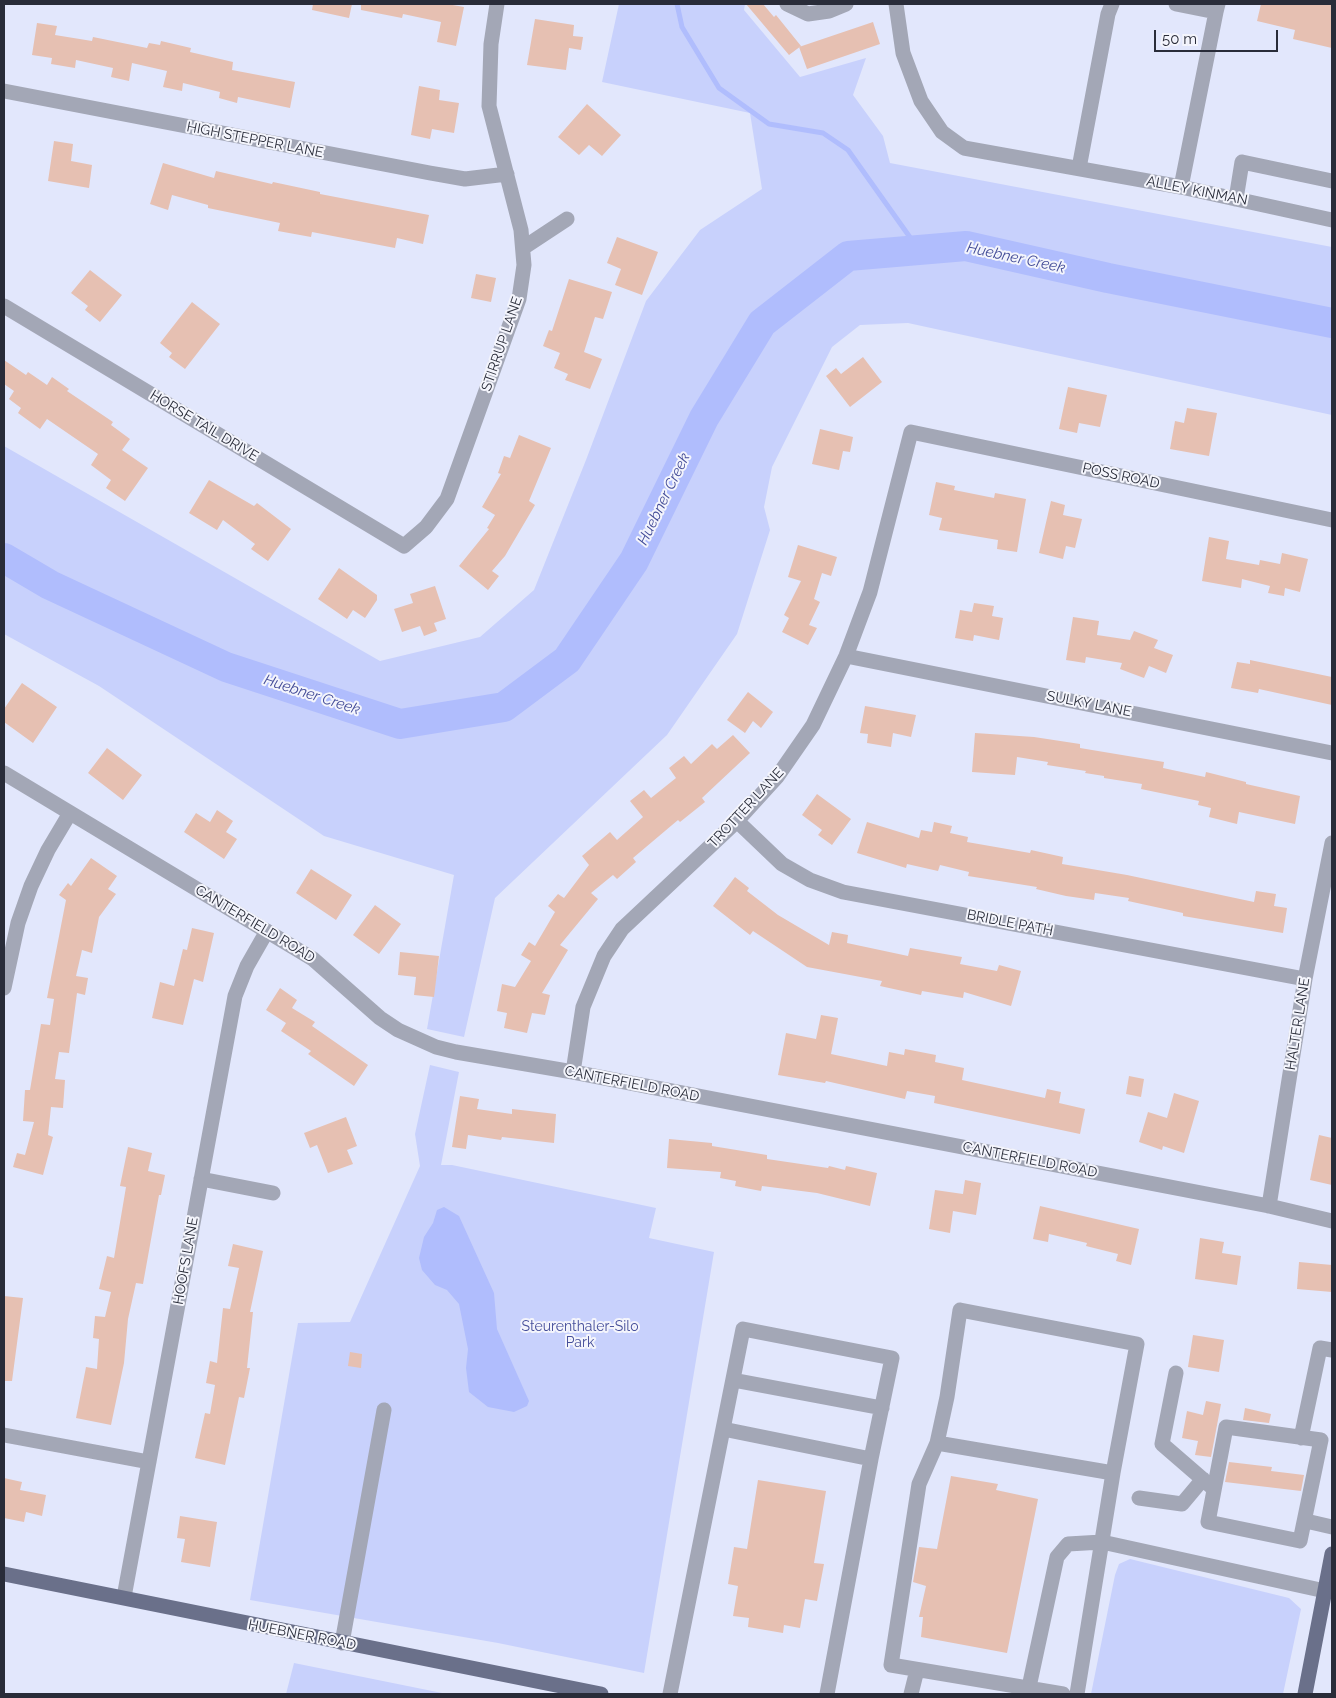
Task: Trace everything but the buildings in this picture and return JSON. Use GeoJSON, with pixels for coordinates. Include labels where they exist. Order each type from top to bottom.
{"type":"FeatureCollection","features":[{"type":"Feature","properties":{"kind":"main road"},"geometry":{"type":"LineString","coordinates":[[1305,1694],[1332,1554]]}},
{"type":"Feature","properties":{"kind":"main road","name":"HUEBNER ROAD"},"geometry":{"type":"LineString","coordinates":[[4,1574],[601,1694]]}},
{"type":"Feature","properties":{"kind":"street","name":"STIRRUP LANE"},"geometry":{"type":"LineString","coordinates":[[404,546],[426,527],[447,499],[519,299],[523,248],[507,174],[489,106],[490,52],[497,4]]}},
{"type":"Feature","properties":{"kind":"street"},"geometry":{"type":"LineString","coordinates":[[787,4],[808,14],[828,11],[846,4]]}},
{"type":"Feature","properties":{"kind":"street","name":"ALLEY KINMAN"},"geometry":{"type":"LineString","coordinates":[[896,4],[903,53],[921,101],[942,132],[964,148],[1181,187],[1332,220]]}},
{"type":"Feature","properties":{"kind":"street"},"geometry":{"type":"LineString","coordinates":[[1079,168],[1108,14],[1112,4]]}},
{"type":"Feature","properties":{"kind":"street"},"geometry":{"type":"LineString","coordinates":[[1176,4],[1217,8],[1181,187]]}},
{"type":"Feature","properties":{"kind":"street","name":"HIGH STEPPER LANE"},"geometry":{"type":"LineString","coordinates":[[4,91],[430,174],[465,178],[507,174]]}},
{"type":"Feature","properties":{"kind":"street"},"geometry":{"type":"LineString","coordinates":[[1236,199],[1242,162],[1332,181]]}},
{"type":"Feature","properties":{"kind":"street"},"geometry":{"type":"LineString","coordinates":[[523,248],[567,219]]}},
{"type":"Feature","properties":{"kind":"street","name":"HORSE TAIL DRIVE"},"geometry":{"type":"LineString","coordinates":[[4,306],[404,546]]}},
{"type":"Feature","properties":{"kind":"street","name":"POSS ROAD"},"geometry":{"type":"LineString","coordinates":[[911,432],[1332,520]]}},
{"type":"Feature","properties":{"kind":"street","name":"TROTTER LANE"},"geometry":{"type":"LineString","coordinates":[[572,1072],[583,1007],[604,956],[622,929],[737,821],[777,777],[813,726],[846,656],[870,592],[911,432]]}},
{"type":"Feature","properties":{"kind":"street","name":"SULKY LANE"},"geometry":{"type":"LineString","coordinates":[[846,656],[1332,753]]}},
{"type":"Feature","properties":{"kind":"street","name":"CANTERFIELD ROAD"},"geometry":{"type":"LineString","coordinates":[[4,772],[314,959],[380,1018],[416,1039],[456,1052],[572,1072],[1269,1206],[1332,1221]]}},
{"type":"Feature","properties":{"kind":"street"},"geometry":{"type":"LineString","coordinates":[[4,988],[18,923],[31,886],[48,850],[70,813]]}},
{"type":"Feature","properties":{"kind":"street","name":"BRIDLE PATH"},"geometry":{"type":"LineString","coordinates":[[737,821],[782,864],[810,880],[843,892],[1305,979]]}},
{"type":"Feature","properties":{"kind":"street","name":"HALTER LANE"},"geometry":{"type":"LineString","coordinates":[[1269,1206],[1305,979],[1332,843]]}},
{"type":"Feature","properties":{"kind":"street","name":"HOOFS LANE"},"geometry":{"type":"LineString","coordinates":[[124,1597],[235,996],[246,966],[266,930]]}},
{"type":"Feature","properties":{"kind":"street"},"geometry":{"type":"LineString","coordinates":[[201,1179],[273,1193]]}},
{"type":"Feature","properties":{"kind":"street"},"geometry":{"type":"LineString","coordinates":[[1063,1694],[891,1665],[920,1484],[937,1443],[947,1397],[960,1310],[1137,1344],[1113,1473],[1077,1694]]}},
{"type":"Feature","properties":{"kind":"street"},"geometry":{"type":"LineString","coordinates":[[670,1694],[743,1329],[892,1358],[870,1460],[828,1694]]}},
{"type":"Feature","properties":{"kind":"street"},"geometry":{"type":"LineString","coordinates":[[1301,1438],[1320,1348],[1332,1350]]}},
{"type":"Feature","properties":{"kind":"street"},"geometry":{"type":"LineString","coordinates":[[1176,1373],[1162,1444],[1209,1484]]}},
{"type":"Feature","properties":{"kind":"street"},"geometry":{"type":"LineString","coordinates":[[733,1380],[882,1408]]}},
{"type":"Feature","properties":{"kind":"street"},"geometry":{"type":"LineString","coordinates":[[342,1643],[384,1410]]}},
{"type":"Feature","properties":{"kind":"street"},"geometry":{"type":"LineString","coordinates":[[1226,1427],[1327,1441],[1300,1541],[1208,1522],[1209,1484],[1226,1427]]}},
{"type":"Feature","properties":{"kind":"street"},"geometry":{"type":"LineString","coordinates":[[724,1428],[870,1460]]}},
{"type":"Feature","properties":{"kind":"street"},"geometry":{"type":"LineString","coordinates":[[4,1435],[149,1462]]}},
{"type":"Feature","properties":{"kind":"street"},"geometry":{"type":"LineString","coordinates":[[937,1443],[1113,1473]]}},
{"type":"Feature","properties":{"kind":"street"},"geometry":{"type":"LineString","coordinates":[[1139,1498],[1182,1504],[1209,1484]]}},
{"type":"Feature","properties":{"kind":"street"},"geometry":{"type":"LineString","coordinates":[[1306,1521],[1332,1526]]}},
{"type":"Feature","properties":{"kind":"street"},"geometry":{"type":"LineString","coordinates":[[1029,1688],[1057,1557],[1068,1544],[1102,1542],[1325,1591]]}},
{"type":"Feature","properties":{"kind":"street"},"geometry":{"type":"LineString","coordinates":[[911,1694],[917,1670]]}},
{"type":"Feature","properties":{"kind":"green space"},"geometry":{"type":"Polygon","coordinates":[[[619,4],[745,4],[744,10],[800,77],[866,58],[853,95],[883,136],[890,163],[1332,247],[1332,415],[908,323],[860,325],[832,347],[772,467],[764,507],[770,530],[737,634],[667,735],[495,898],[464,1037],[427,1029],[454,875],[324,836],[99,686],[4,634],[4,446],[380,661],[480,637],[534,590],[586,460],[646,301],[700,230],[762,189],[750,113],[602,82],[619,4]]]}},
{"type":"Feature","properties":{"kind":"green space","name":"Steurenthaler-Silo Park"},"geometry":{"type":"Polygon","coordinates":[[[430,1065],[459,1072],[441,1165],[452,1165],[656,1208],[649,1238],[714,1252],[644,1673],[498,1643],[250,1600],[298,1323],[350,1322],[420,1166],[415,1134],[430,1065]]]}},
{"type":"Feature","properties":{"kind":"green space"},"geometry":{"type":"Polygon","coordinates":[[[1130,1559],[1289,1598],[1301,1609],[1283,1694],[1091,1694],[1115,1575],[1119,1564],[1130,1559]]]}},
{"type":"Feature","properties":{"kind":"green space"},"geometry":{"type":"Polygon","coordinates":[[[294,1663],[447,1694],[286,1694],[294,1663]]]}},
{"type":"Feature","properties":{"kind":"shaded area"},"geometry":{"type":"Polygon","coordinates":[[[444,1207],[459,1216],[494,1293],[497,1329],[529,1401],[527,1406],[514,1412],[488,1407],[469,1392],[466,1368],[468,1349],[459,1304],[447,1290],[435,1285],[422,1270],[419,1258],[424,1237],[433,1223],[437,1210],[444,1207]]]}},
{"type":"Feature","properties":{"kind":"waterway"},"geometry":{"type":"LineString","coordinates":[[677,4],[682,27],[719,88],[769,124],[823,133],[848,150],[919,250]]}},
{"type":"Feature","properties":{"kind":"waterway","name":"Huebner Creek"},"geometry":{"type":"LineString","coordinates":[[4,558],[50,585],[226,667],[400,724],[504,707],[567,660],[634,561],[704,418],[762,323],[848,256],[966,246],[1108,278],[1332,323]]}}]}
